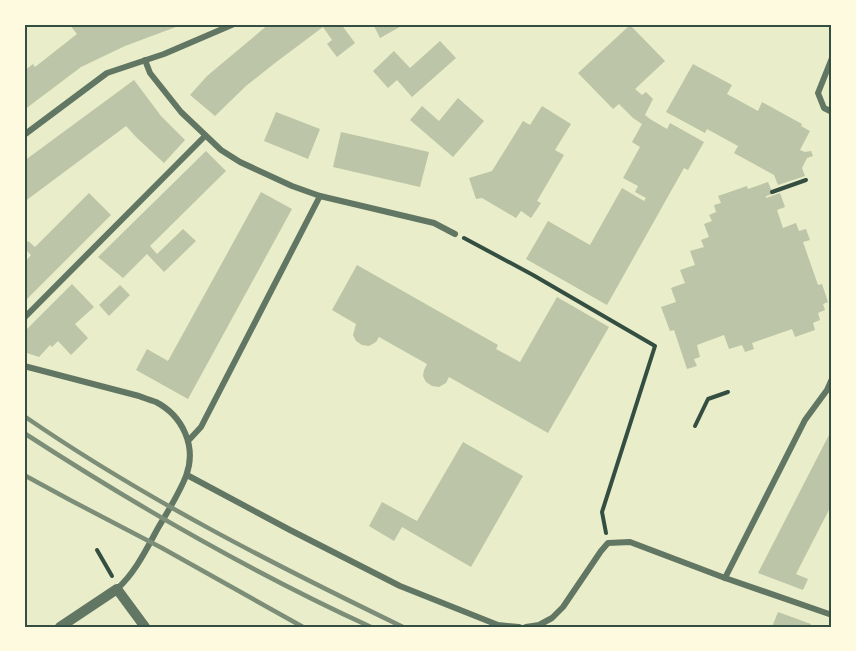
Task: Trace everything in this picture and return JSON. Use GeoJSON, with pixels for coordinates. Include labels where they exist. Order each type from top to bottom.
{"type":"FeatureCollection","features":[{"type":"Feature","properties":{"kind":"street"},"geometry":{"type":"LineString","coordinates":[[24,135],[107,73],[164,54],[234,24]]}},
{"type":"Feature","properties":{"kind":"street"},"geometry":{"type":"LineString","coordinates":[[832,58],[818,93],[825,108],[832,112]]}},
{"type":"Feature","properties":{"kind":"street"},"geometry":{"type":"LineString","coordinates":[[145,60],[155,80],[181,112],[221,150],[240,162],[320,196],[434,223],[455,234]]}},
{"type":"Feature","properties":{"kind":"street"},"geometry":{"type":"LineString","coordinates":[[24,318],[205,136]]}},
{"type":"Feature","properties":{"kind":"street"},"geometry":{"type":"LineString","coordinates":[[188,441],[201,427],[320,196]]}},
{"type":"Feature","properties":{"kind":"street"},"geometry":{"type":"LineString","coordinates":[[24,366],[139,396],[157,403],[178,421],[188,441],[190,459],[187,475],[131,574],[117,589],[60,627]]}},
{"type":"Feature","properties":{"kind":"street"},"geometry":{"type":"LineString","coordinates":[[724,578],[805,420],[829,391],[832,379]]}},
{"type":"Feature","properties":{"kind":"street"},"geometry":{"type":"LineString","coordinates":[[187,475],[400,586],[498,625],[519,627]]}},
{"type":"Feature","properties":{"kind":"street"},"geometry":{"type":"LineString","coordinates":[[526,627],[539,625],[552,618],[563,607],[608,543],[630,542],[724,578],[832,615]]}},
{"type":"Feature","properties":{"kind":"street"},"geometry":{"type":"LineString","coordinates":[[117,589],[145,627]]}},
{"type":"Feature","properties":{"kind":"path"},"geometry":{"type":"LineString","coordinates":[[772,192],[806,180]]}},
{"type":"Feature","properties":{"kind":"path"},"geometry":{"type":"LineString","coordinates":[[455,234],[533,275],[655,346],[602,512],[608,543]]}},
{"type":"Feature","properties":{"kind":"path"},"geometry":{"type":"LineString","coordinates":[[695,426],[708,399],[728,392]]}},
{"type":"Feature","properties":{"kind":"path"},"geometry":{"type":"LineString","coordinates":[[98,550],[109,573]]}},
{"type":"Feature","properties":{"kind":"building"},"geometry":{"type":"Polygon","coordinates":[[[69,24],[184,24],[125,46],[81,67],[24,110],[24,71],[33,64],[35,67],[77,34],[69,24]]]}},
{"type":"Feature","properties":{"kind":"building"},"geometry":{"type":"Polygon","coordinates":[[[269,24],[341,24],[355,43],[337,57],[327,44],[332,40],[323,27],[246,86],[215,116],[190,95],[207,76],[269,24]]]}},
{"type":"Feature","properties":{"kind":"building"},"geometry":{"type":"Polygon","coordinates":[[[373,24],[405,24],[380,38],[373,24]]]}},
{"type":"Feature","properties":{"kind":"building"},"geometry":{"type":"Polygon","coordinates":[[[630,25],[665,61],[635,89],[642,95],[646,92],[653,99],[645,115],[667,129],[670,123],[704,142],[688,170],[684,168],[607,305],[526,259],[548,221],[590,245],[622,188],[644,201],[646,198],[635,192],[638,186],[623,178],[640,147],[632,142],[642,124],[619,104],[613,109],[578,73],[630,25]]]}},
{"type":"Feature","properties":{"kind":"building"},"geometry":{"type":"Polygon","coordinates":[[[440,41],[456,58],[412,97],[397,80],[388,88],[373,71],[394,51],[410,68],[440,41]]]}},
{"type":"Feature","properties":{"kind":"building"},"geometry":{"type":"Polygon","coordinates":[[[693,64],[732,85],[727,94],[758,111],[762,102],[802,124],[801,126],[810,131],[800,150],[811,151],[813,156],[807,158],[802,168],[805,176],[778,185],[774,175],[734,153],[738,146],[707,129],[705,133],[666,112],[693,64]]]}},
{"type":"Feature","properties":{"kind":"building"},"geometry":{"type":"Polygon","coordinates":[[[134,80],[161,116],[185,140],[164,163],[126,126],[24,202],[24,161],[134,80]]]}},
{"type":"Feature","properties":{"kind":"building"},"geometry":{"type":"Polygon","coordinates":[[[458,98],[484,121],[453,157],[410,120],[422,106],[439,121],[458,98]]]}},
{"type":"Feature","properties":{"kind":"building"},"geometry":{"type":"Polygon","coordinates":[[[542,106],[571,124],[555,150],[564,155],[537,201],[541,203],[531,218],[521,211],[516,218],[482,198],[476,199],[469,178],[492,171],[523,121],[530,125],[542,106]]]}},
{"type":"Feature","properties":{"kind":"building"},"geometry":{"type":"Polygon","coordinates":[[[276,112],[320,129],[308,159],[264,141],[276,112]]]}},
{"type":"Feature","properties":{"kind":"building"},"geometry":{"type":"Polygon","coordinates":[[[341,132],[429,152],[420,187],[333,167],[341,132]]]}},
{"type":"Feature","properties":{"kind":"building"},"geometry":{"type":"Polygon","coordinates":[[[206,151],[226,171],[150,246],[157,254],[183,229],[196,241],[164,272],[147,254],[123,278],[98,257],[206,151]]]}},
{"type":"Feature","properties":{"kind":"building"},"geometry":{"type":"Polygon","coordinates":[[[768,182],[773,194],[766,198],[780,193],[785,207],[777,210],[783,228],[796,223],[799,231],[806,229],[810,240],[803,242],[818,285],[822,284],[828,302],[823,304],[825,310],[818,313],[820,320],[813,323],[815,330],[795,337],[792,329],[752,343],[754,349],[745,352],[742,345],[729,349],[724,335],[697,345],[700,357],[694,359],[697,366],[687,369],[674,330],[670,331],[661,307],[676,302],[671,288],[685,283],[680,270],[695,265],[690,251],[704,247],[701,240],[709,237],[704,224],[712,221],[709,215],[716,212],[714,205],[721,203],[718,196],[747,186],[748,189],[768,182]]]}},
{"type":"Feature","properties":{"kind":"building"},"geometry":{"type":"Polygon","coordinates":[[[261,192],[292,209],[188,399],[136,370],[147,349],[168,361],[261,192]]]}},
{"type":"Feature","properties":{"kind":"building"},"geometry":{"type":"Polygon","coordinates":[[[89,193],[111,215],[26,300],[24,298],[24,263],[31,255],[24,248],[24,244],[28,241],[35,247],[89,193]]]}},
{"type":"Feature","properties":{"kind":"building"},"geometry":{"type":"Polygon","coordinates":[[[357,265],[498,345],[496,349],[520,362],[557,297],[609,327],[548,433],[449,377],[446,383],[439,387],[432,386],[423,376],[427,364],[379,337],[369,346],[356,341],[353,335],[356,324],[332,310],[357,265]]]}},
{"type":"Feature","properties":{"kind":"building"},"geometry":{"type":"Polygon","coordinates":[[[72,284],[94,307],[75,324],[88,338],[71,355],[58,341],[52,347],[50,345],[39,357],[24,352],[24,332],[72,284]]]}},
{"type":"Feature","properties":{"kind":"building"},"geometry":{"type":"Polygon","coordinates":[[[120,285],[130,295],[109,316],[99,305],[120,285]]]}},
{"type":"Feature","properties":{"kind":"building"},"geometry":{"type":"Polygon","coordinates":[[[832,429],[832,504],[796,574],[808,579],[803,590],[758,573],[832,429]]]}},
{"type":"Feature","properties":{"kind":"building"},"geometry":{"type":"Polygon","coordinates":[[[463,442],[523,476],[471,567],[402,527],[394,541],[369,526],[382,502],[417,521],[463,442]]]}},
{"type":"Feature","properties":{"kind":"building"},"geometry":{"type":"Polygon","coordinates":[[[778,612],[811,624],[810,627],[772,627],[778,612]]]}},
{"type":"Feature","properties":{"kind":"railway"},"geometry":{"type":"LineString","coordinates":[[24,416],[115,475],[209,529],[403,627]]}},
{"type":"Feature","properties":{"kind":"railway"},"geometry":{"type":"LineString","coordinates":[[24,433],[108,486],[194,536],[282,584],[371,627]]}},
{"type":"Feature","properties":{"kind":"railway"},"geometry":{"type":"LineString","coordinates":[[24,475],[162,548],[303,627]]}}]}
